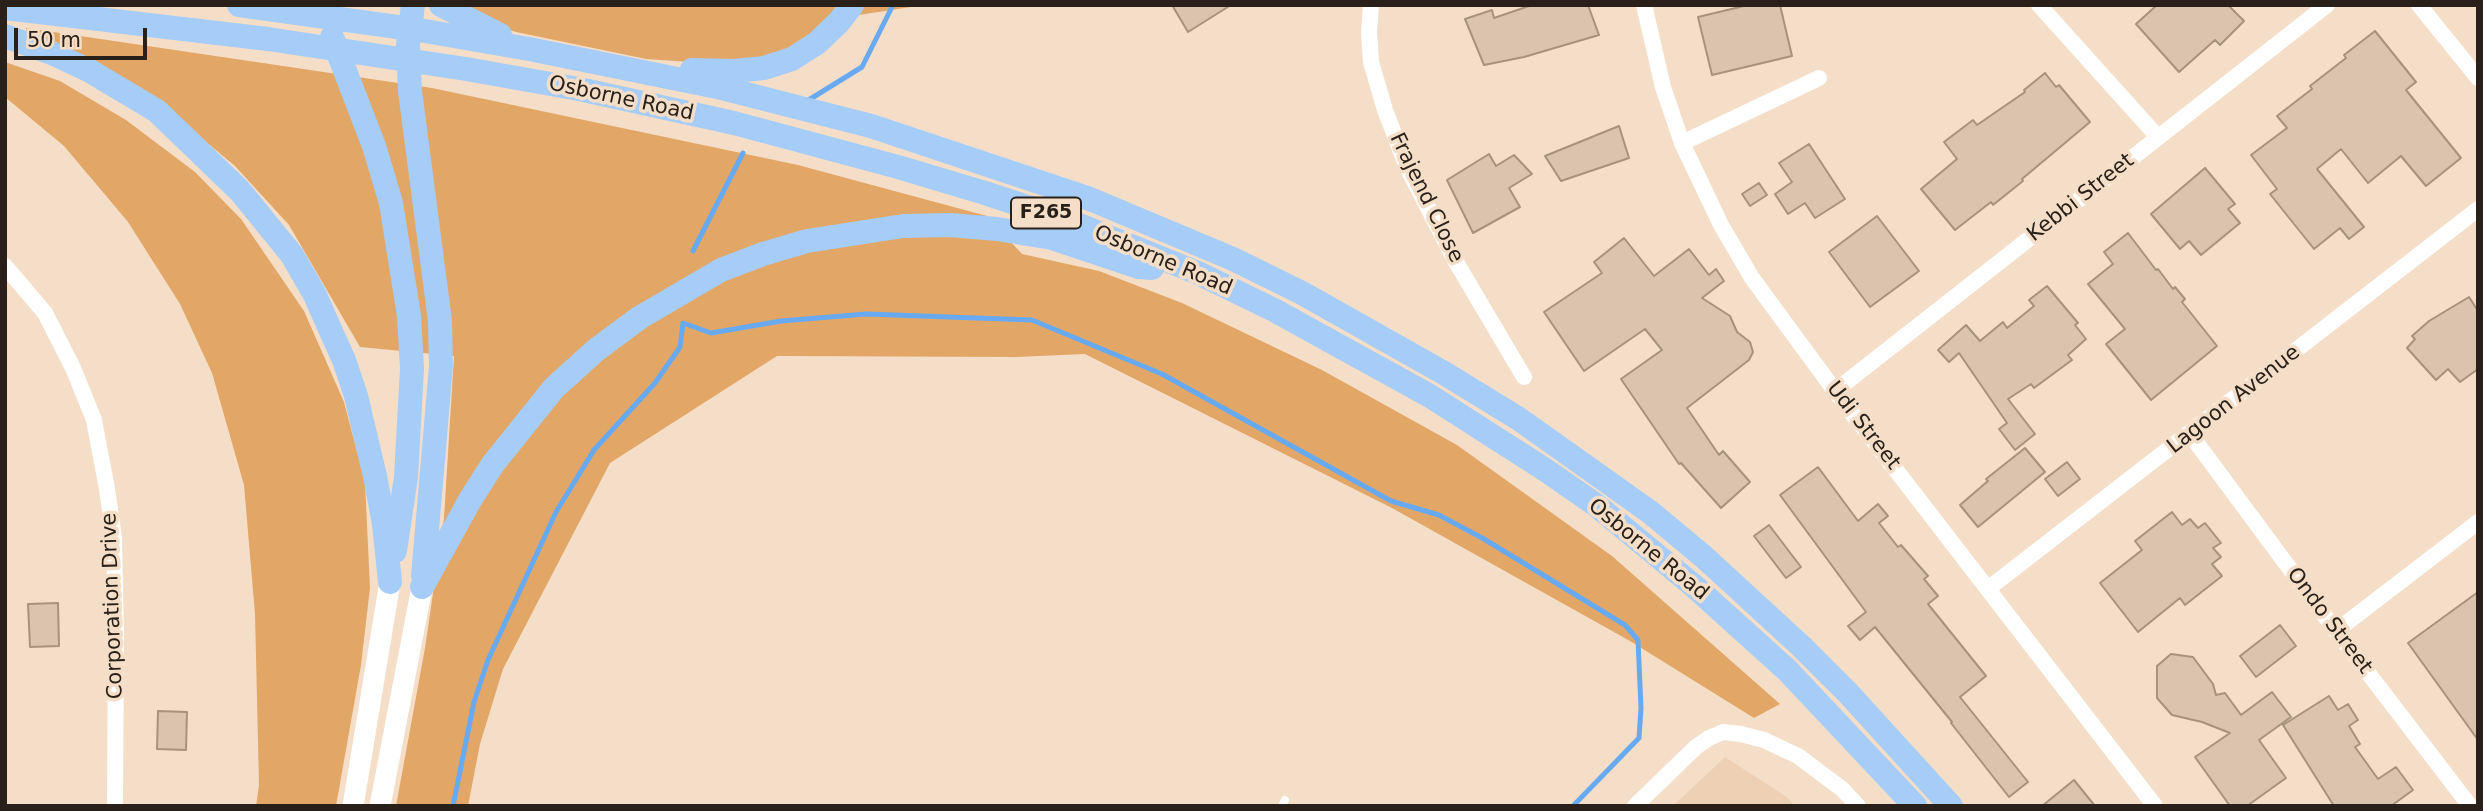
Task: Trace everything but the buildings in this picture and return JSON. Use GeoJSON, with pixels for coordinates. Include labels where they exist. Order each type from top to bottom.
{"type":"FeatureCollection","features":[{"type":"Feature","properties":{"kind":"main road","name":"Osborne Road"},"geometry":{"type":"LineString","coordinates":[[239,5],[419,30],[722,88],[871,127],[1090,199],[1233,259],[1367,328],[1519,419],[1650,512],[1704,557],[1802,647],[1848,693],[1951,806]]}},
{"type":"Feature","properties":{"kind":"main road"},"geometry":{"type":"LineString","coordinates":[[315,5],[333,39],[374,146],[391,202],[409,316],[412,369],[406,477],[392,525],[390,582],[353,806]]}},
{"type":"Feature","properties":{"kind":"main road"},"geometry":{"type":"LineString","coordinates":[[380,806],[422,587],[440,530],[440,321],[410,91],[408,45],[413,5]]}},
{"type":"Feature","properties":{"kind":"main road"},"geometry":{"type":"LineString","coordinates":[[440,5],[529,49]]}},
{"type":"Feature","properties":{"kind":"main road"},"geometry":{"type":"LineString","coordinates":[[631,69],[734,71],[764,68],[792,59],[817,43],[852,5]]}},
{"type":"Feature","properties":{"kind":"main road","name":"Osborne Road"},"geometry":{"type":"LineString","coordinates":[[5,8],[243,36],[466,69],[579,89],[734,123],[985,193],[1066,220],[1198,273],[1274,310],[1430,396],[1596,505],[1694,586],[1788,671],[1915,806]]}},
{"type":"Feature","properties":{"kind":"main road"},"geometry":{"type":"LineString","coordinates":[[5,36],[90,71],[157,111],[240,191],[292,255],[315,295],[344,360],[392,525]]}},
{"type":"Feature","properties":{"kind":"main road"},"geometry":{"type":"LineString","coordinates":[[440,530],[554,388],[596,350],[639,318],[722,270],[763,254],[807,241],[903,226],[950,225],[997,229],[1052,239],[1139,267],[1198,273]]}},
{"type":"Feature","properties":{"kind":"street","name":"Frajend Close"},"geometry":{"type":"LineString","coordinates":[[1371,5],[1371,62],[1385,110],[1406,165],[1456,262],[1524,377]]}},
{"type":"Feature","properties":{"kind":"street","name":"Udi Street"},"geometry":{"type":"LineString","coordinates":[[1644,5],[1664,87],[1682,143],[1721,225],[1752,278],[1835,391],[2155,806]]}},
{"type":"Feature","properties":{"kind":"street"},"geometry":{"type":"LineString","coordinates":[[2039,5],[2158,137]]}},
{"type":"Feature","properties":{"kind":"street","name":"Kebbi Street"},"geometry":{"type":"LineString","coordinates":[[1835,391],[2327,5]]}},
{"type":"Feature","properties":{"kind":"street"},"geometry":{"type":"LineString","coordinates":[[2420,5],[2478,78]]}},
{"type":"Feature","properties":{"kind":"street"},"geometry":{"type":"LineString","coordinates":[[1682,143],[1819,78]]}},
{"type":"Feature","properties":{"kind":"street","name":"Lagoon Avenue"},"geometry":{"type":"LineString","coordinates":[[1989,588],[2478,209]]}},
{"type":"Feature","properties":{"kind":"street","name":"Corporation Drive"},"geometry":{"type":"LineString","coordinates":[[5,266],[45,313],[74,368],[94,420],[114,538],[115,806]]}},
{"type":"Feature","properties":{"kind":"street","name":"Ondo Street"},"geometry":{"type":"LineString","coordinates":[[2190,434],[2470,806]]}},
{"type":"Feature","properties":{"kind":"street"},"geometry":{"type":"LineString","coordinates":[[2336,631],[2478,523]]}},
{"type":"Feature","properties":{"kind":"street"},"geometry":{"type":"LineString","coordinates":[[1635,806],[1696,747],[1723,732],[1764,740],[1798,756],[1843,789],[1858,806]]}},
{"type":"Feature","properties":{"kind":"shaded area"},"geometry":{"type":"Polygon","coordinates":[[[432,5],[924,5],[826,20],[787,53],[736,65],[646,59],[516,32],[432,5]]]}},
{"type":"Feature","properties":{"kind":"shaded area"},"geometry":{"type":"Polygon","coordinates":[[[26,28],[432,88],[798,165],[987,216],[1022,254],[1099,271],[1182,303],[1322,370],[1457,445],[1612,556],[1780,704],[1754,718],[1630,641],[1392,508],[1085,354],[1016,357],[777,356],[610,463],[503,669],[480,744],[468,806],[396,806],[425,648],[444,518],[454,356],[360,347],[289,225],[235,166],[163,106],[27,36],[26,28]]]}},
{"type":"Feature","properties":{"kind":"shaded area"},"geometry":{"type":"Polygon","coordinates":[[[5,62],[60,81],[126,120],[195,172],[241,219],[304,311],[344,402],[365,482],[370,588],[361,665],[336,806],[256,806],[259,785],[255,614],[244,485],[212,373],[180,304],[128,222],[64,146],[5,97],[5,62]]]}},
{"type":"Feature","properties":{"kind":"shaded area"},"geometry":{"type":"Polygon","coordinates":[[[1725,757],[1787,797],[1795,806],[1673,806],[1725,757]]]}},
{"type":"Feature","properties":{"kind":"waterway"},"geometry":{"type":"LineString","coordinates":[[807,101],[862,67],[893,5]]}},
{"type":"Feature","properties":{"kind":"waterway"},"geometry":{"type":"LineString","coordinates":[[693,251],[743,153]]}},
{"type":"Feature","properties":{"kind":"waterway"},"geometry":{"type":"LineString","coordinates":[[453,806],[474,702],[488,660],[556,512],[594,450],[655,383],[680,347],[683,323],[711,333],[781,321],[866,314],[1032,320],[1162,374],[1391,501],[1439,515],[1484,539],[1625,625],[1638,640],[1641,708],[1639,738],[1573,806]]}}]}
